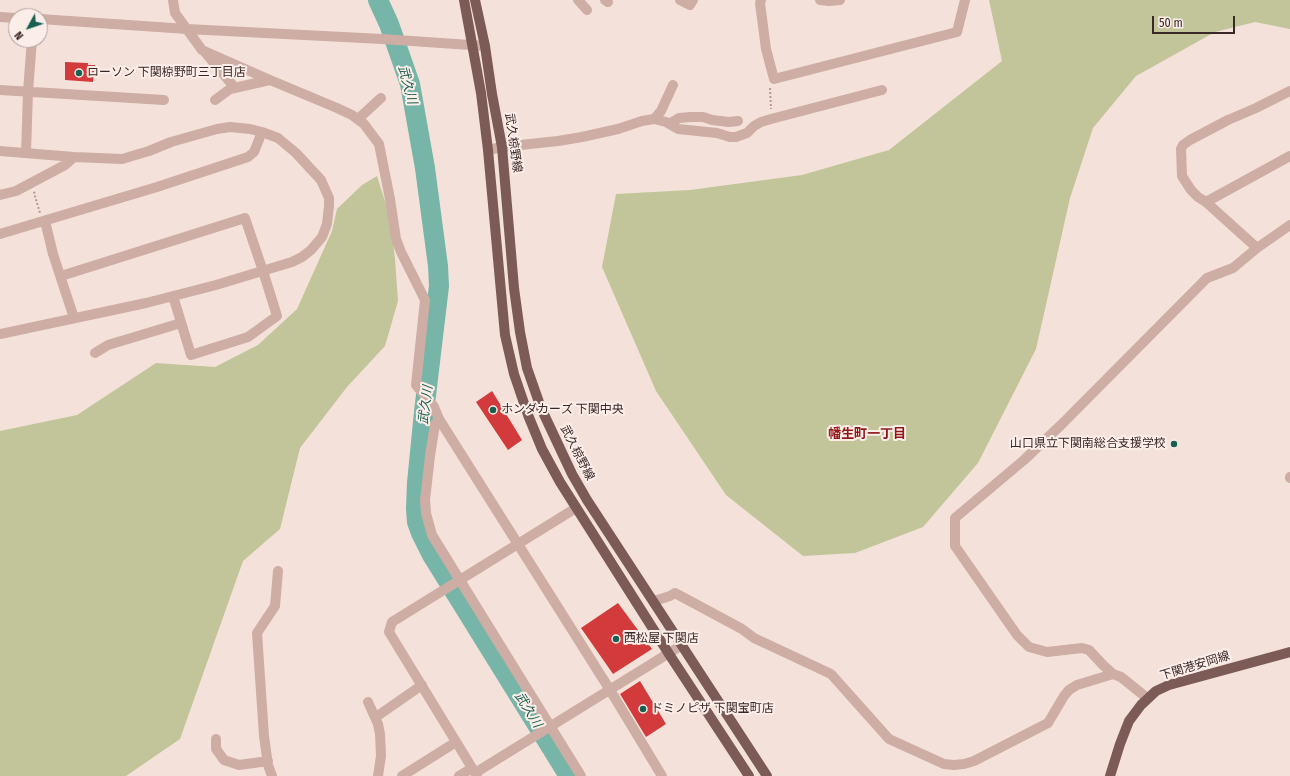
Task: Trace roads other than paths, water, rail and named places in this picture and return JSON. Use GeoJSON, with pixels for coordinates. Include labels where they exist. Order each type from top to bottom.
{"type":"FeatureCollection","features":[{"type":"Feature","properties":{"kind":"main road"},"geometry":{"type":"LineString","coordinates":[[464,0],[481,93],[488,150],[505,335],[514,374],[528,415],[542,449],[560,482],[669,654],[749,776]]}},
{"type":"Feature","properties":{"kind":"main road","name":"武久椋野線"},"geometry":{"type":"LineString","coordinates":[[475,0],[485,46],[502,147],[514,288],[520,332],[527,368],[538,402],[556,443],[587,500],[767,776]]}},
{"type":"Feature","properties":{"kind":"main road","name":"下関港安岡線"},"geometry":{"type":"LineString","coordinates":[[1110,776],[1125,729],[1133,714],[1147,698],[1156,691],[1169,685],[1290,652]]}},
{"type":"Feature","properties":{"kind":"street"},"geometry":{"type":"LineString","coordinates":[[173,0],[175,13],[202,50],[235,88]]}},
{"type":"Feature","properties":{"kind":"street"},"geometry":{"type":"LineString","coordinates":[[578,0],[587,10]]}},
{"type":"Feature","properties":{"kind":"street"},"geometry":{"type":"LineString","coordinates":[[680,0],[690,5],[693,0]]}},
{"type":"Feature","properties":{"kind":"street"},"geometry":{"type":"LineString","coordinates":[[761,0],[760,3],[766,49],[774,79],[957,32],[965,0]]}},
{"type":"Feature","properties":{"kind":"street"},"geometry":{"type":"LineString","coordinates":[[820,0],[840,0]]}},
{"type":"Feature","properties":{"kind":"street"},"geometry":{"type":"LineString","coordinates":[[48,20],[485,46]]}},
{"type":"Feature","properties":{"kind":"street"},"geometry":{"type":"LineString","coordinates":[[26,152],[31,48]]}},
{"type":"Feature","properties":{"kind":"street"},"geometry":{"type":"LineString","coordinates":[[202,50],[338,108],[358,119],[373,134],[379,144],[396,239],[425,300],[416,385],[434,407],[439,419],[610,690],[662,776]]}},
{"type":"Feature","properties":{"kind":"street"},"geometry":{"type":"LineString","coordinates":[[215,100],[230,89],[270,80]]}},
{"type":"Feature","properties":{"kind":"street"},"geometry":{"type":"LineString","coordinates":[[654,119],[661,111],[674,85]]}},
{"type":"Feature","properties":{"kind":"street"},"geometry":{"type":"LineString","coordinates":[[0,90],[164,100]]}},
{"type":"Feature","properties":{"kind":"street"},"geometry":{"type":"LineString","coordinates":[[488,150],[582,137],[654,119],[678,128],[716,133],[730,137],[747,133],[757,124],[771,119],[882,90]]}},
{"type":"Feature","properties":{"kind":"street"},"geometry":{"type":"LineString","coordinates":[[1257,248],[1206,202],[1198,198],[1191,190],[1182,176],[1182,149],[1183,145],[1228,120],[1290,91]]}},
{"type":"Feature","properties":{"kind":"street"},"geometry":{"type":"LineString","coordinates":[[358,119],[381,98]]}},
{"type":"Feature","properties":{"kind":"street"},"geometry":{"type":"LineString","coordinates":[[669,124],[679,118],[691,117],[703,117],[712,120],[729,122],[738,121]]}},
{"type":"Feature","properties":{"kind":"street"},"geometry":{"type":"LineString","coordinates":[[0,151],[122,159],[149,151],[171,142],[217,129],[230,127],[262,132],[278,138],[315,173],[326,189],[329,198],[327,224],[322,237],[311,250],[292,262],[216,285],[173,296],[0,334]]}},
{"type":"Feature","properties":{"kind":"street"},"geometry":{"type":"LineString","coordinates":[[0,234],[248,157],[254,152],[262,132]]}},
{"type":"Feature","properties":{"kind":"street"},"geometry":{"type":"LineString","coordinates":[[1206,202],[1290,156]]}},
{"type":"Feature","properties":{"kind":"street"},"geometry":{"type":"LineString","coordinates":[[0,195],[16,191],[65,166],[74,157]]}},
{"type":"Feature","properties":{"kind":"street"},"geometry":{"type":"LineString","coordinates":[[61,276],[245,218],[277,316],[248,337],[191,355],[173,296]]}},
{"type":"Feature","properties":{"kind":"street"},"geometry":{"type":"LineString","coordinates":[[45,221],[53,254],[74,318]]}},
{"type":"Feature","properties":{"kind":"street"},"geometry":{"type":"LineString","coordinates":[[1147,698],[1121,677],[1113,674],[1102,665],[1089,650],[1082,648],[1047,652],[1029,647],[1017,635],[955,546],[954,518],[1024,460],[1056,430],[1207,278],[1233,268],[1257,248],[1288,230]]}},
{"type":"Feature","properties":{"kind":"street"},"geometry":{"type":"LineString","coordinates":[[94,353],[108,345],[181,323]]}},
{"type":"Feature","properties":{"kind":"street"},"geometry":{"type":"LineString","coordinates":[[439,419],[435,424],[425,500],[426,513],[432,535],[458,581],[581,776]]}},
{"type":"Feature","properties":{"kind":"street"},"geometry":{"type":"LineString","coordinates":[[475,772],[389,632],[392,622],[576,508]]}},
{"type":"Feature","properties":{"kind":"street"},"geometry":{"type":"LineString","coordinates":[[272,776],[264,736],[257,633],[275,606],[278,571]]}},
{"type":"Feature","properties":{"kind":"street"},"geometry":{"type":"LineString","coordinates":[[654,601],[675,593],[685,597],[742,629],[754,638],[831,674],[889,739],[944,764],[964,764],[974,761],[1048,723],[1069,690],[1077,685],[1113,674]]}},
{"type":"Feature","properties":{"kind":"street"},"geometry":{"type":"LineString","coordinates":[[459,776],[475,772],[682,645]]}},
{"type":"Feature","properties":{"kind":"street"},"geometry":{"type":"LineString","coordinates":[[376,717],[422,685]]}},
{"type":"Feature","properties":{"kind":"street"},"geometry":{"type":"LineString","coordinates":[[368,702],[376,717],[381,746],[378,776]]}},
{"type":"Feature","properties":{"kind":"street"},"geometry":{"type":"LineString","coordinates":[[216,739],[216,749],[224,760],[239,765],[268,761]]}},
{"type":"Feature","properties":{"kind":"street"},"geometry":{"type":"LineString","coordinates":[[402,776],[456,742]]}},
{"type":"Feature","properties":{"kind":"waterway","name":"武久川"},"geometry":{"type":"LineString","coordinates":[[378,0],[389,24],[410,84],[425,168],[438,266],[439,286],[417,483],[417,522],[432,555],[569,776]]}},
{"type":"Feature","properties":{"kind":"place","name":"ローソン 下関椋野町三丁目店"},"geometry":{"type":"Point","coordinates":[79,73]}},
{"type":"Feature","properties":{"kind":"place","name":"ホンダカーズ 下関中央"},"geometry":{"type":"Point","coordinates":[493,410]}},
{"type":"Feature","properties":{"kind":"place","name":"山口県立下関南総合支援学校"},"geometry":{"type":"Point","coordinates":[1174,444]}},
{"type":"Feature","properties":{"kind":"place","name":"西松屋 下関店"},"geometry":{"type":"Point","coordinates":[616,639]}},
{"type":"Feature","properties":{"kind":"place","name":"ドミノピザ 下関宝町店"},"geometry":{"type":"Point","coordinates":[643,709]}},
{"type":"Feature","properties":{"kind":"district","name":"幡生町一丁目"},"geometry":{"type":"Point","coordinates":[867,434]}}]}
